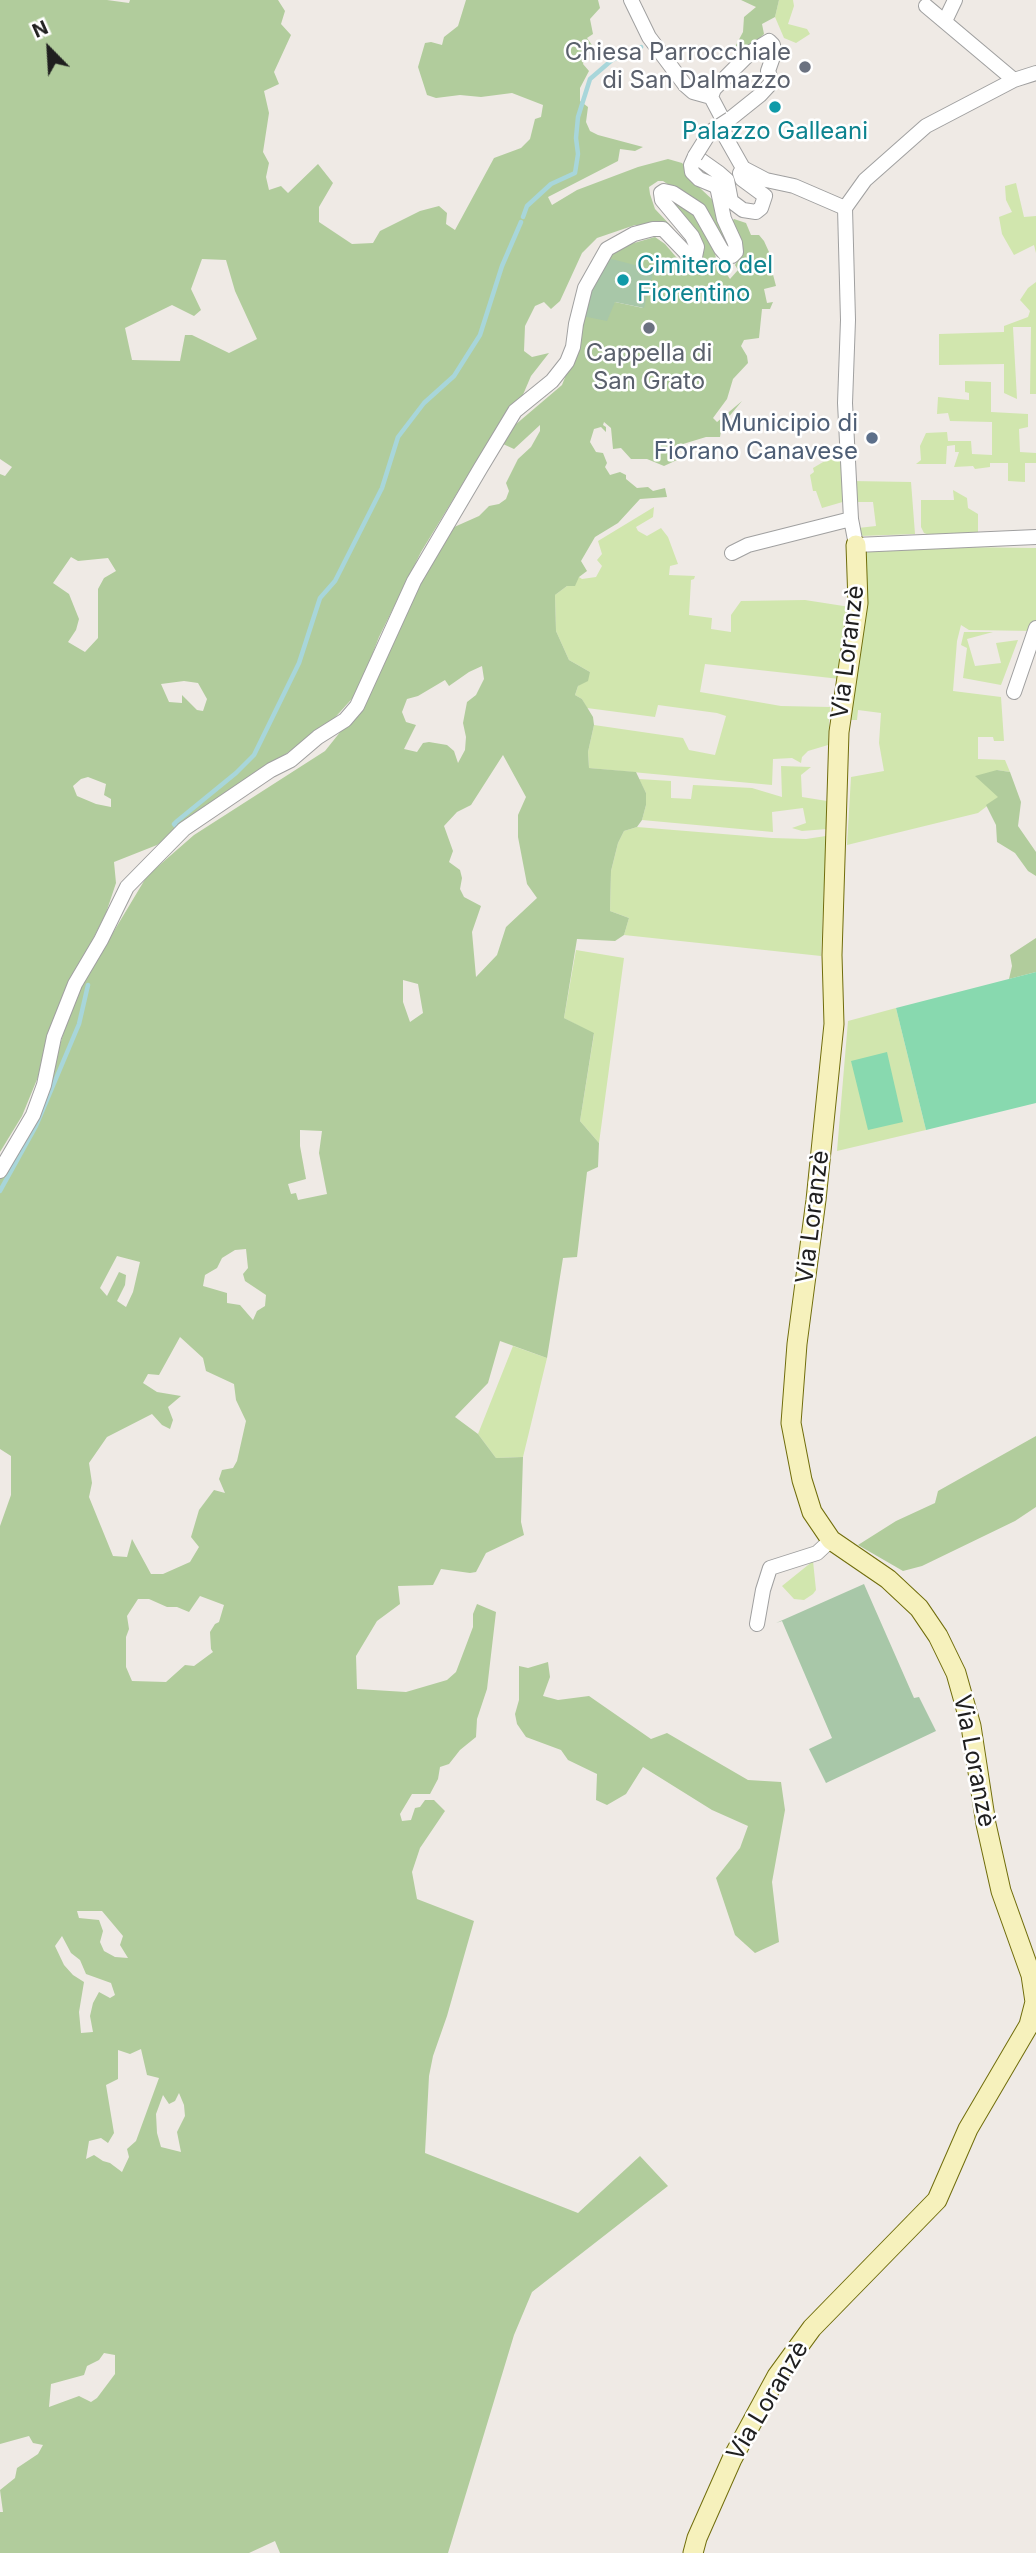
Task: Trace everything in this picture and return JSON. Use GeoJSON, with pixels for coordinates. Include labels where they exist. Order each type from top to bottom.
{"type":"FeatureCollection","features":[{"type":"Feature","properties":{"kind":"street"},"geometry":{"type":"LineString","coordinates":[[631,0],[649,37],[685,86],[692,93],[710,97],[720,116],[726,138],[743,168],[766,180],[794,186],[845,208]]}},
{"type":"Feature","properties":{"kind":"street"},"geometry":{"type":"LineString","coordinates":[[945,21],[955,0]]}},
{"type":"Feature","properties":{"kind":"street"},"geometry":{"type":"LineString","coordinates":[[926,6],[1014,80]]}},
{"type":"Feature","properties":{"kind":"street"},"geometry":{"type":"LineString","coordinates":[[0,1171],[33,1115],[44,1085],[54,1037],[75,984],[101,940],[127,887],[180,832],[271,770],[291,760],[318,737],[345,720],[357,706],[414,581],[515,411],[552,381],[567,362],[573,347],[585,288],[607,249],[634,234],[663,229],[689,256],[695,257],[697,247],[692,236],[662,200],[661,193],[664,191],[673,193],[699,210],[727,256],[736,252],[716,186],[699,179],[692,172],[695,156],[710,132],[760,95],[772,82],[768,71],[774,54],[773,45],[769,41],[751,52],[714,89],[710,97]]}},
{"type":"Feature","properties":{"kind":"street"},"geometry":{"type":"LineString","coordinates":[[1036,73],[1014,80],[926,127],[872,173],[845,208],[848,320],[845,390],[851,519],[856,545],[1036,537]]}},
{"type":"Feature","properties":{"kind":"street"},"geometry":{"type":"LineString","coordinates":[[695,156],[727,180],[731,201],[743,210],[756,212],[761,208],[765,196],[742,179],[740,173],[743,168]]}},
{"type":"Feature","properties":{"kind":"street"},"geometry":{"type":"LineString","coordinates":[[733,552],[748,545],[851,519]]}},
{"type":"Feature","properties":{"kind":"street","name":"Via Loranzè"},"geometry":{"type":"LineString","coordinates":[[693,2553],[732,2459],[777,2376],[812,2328],[937,2200],[968,2129],[1029,2025],[1035,2001],[1031,1975],[1001,1891],[986,1824],[971,1727],[956,1673],[938,1636],[919,1608],[888,1579],[831,1540],[813,1512],[802,1480],[792,1423],[797,1344],[816,1200],[834,1024],[832,955],[839,732],[858,603],[856,545]]}},
{"type":"Feature","properties":{"kind":"street"},"geometry":{"type":"LineString","coordinates":[[1014,692],[1036,628]]}},
{"type":"Feature","properties":{"kind":"street"},"geometry":{"type":"LineString","coordinates":[[757,1624],[763,1590],[771,1568],[817,1553],[831,1540]]}},
{"type":"Feature","properties":{"kind":"green space"},"geometry":{"type":"Polygon","coordinates":[[[0,0],[107,0],[129,3],[130,0],[278,0],[285,11],[281,24],[291,35],[274,72],[279,84],[264,91],[269,113],[263,152],[269,163],[266,177],[269,190],[281,186],[288,193],[318,164],[333,183],[319,207],[319,222],[352,244],[373,243],[380,231],[420,211],[439,206],[447,213],[446,224],[455,230],[494,158],[521,148],[530,139],[535,119],[541,117],[543,105],[512,93],[481,97],[460,95],[436,98],[427,95],[418,67],[425,43],[442,45],[444,37],[458,26],[466,0],[598,0],[600,8],[590,19],[593,34],[587,38],[592,45],[588,47],[583,64],[589,71],[580,88],[580,101],[588,107],[586,122],[590,131],[598,135],[643,147],[635,151],[620,149],[618,161],[548,197],[552,205],[577,190],[638,167],[668,159],[682,163],[686,175],[716,203],[729,237],[728,248],[703,208],[663,181],[658,181],[649,187],[655,209],[672,227],[678,239],[647,225],[635,225],[597,238],[582,253],[560,301],[551,309],[544,302],[535,306],[525,326],[524,351],[532,357],[549,353],[531,376],[522,397],[496,429],[421,552],[379,637],[358,692],[331,722],[157,845],[114,862],[116,883],[106,913],[66,993],[22,1116],[0,1152],[0,474],[5,476],[12,467],[0,459],[0,0]],[[202,259],[191,289],[201,310],[194,316],[172,305],[125,328],[132,360],[180,361],[185,335],[192,335],[229,353],[257,339],[235,291],[226,260],[202,259]],[[71,557],[53,583],[69,594],[79,619],[68,642],[85,652],[98,638],[98,589],[104,578],[116,571],[108,558],[78,561],[71,557]],[[184,681],[161,684],[169,702],[182,703],[182,695],[197,710],[203,711],[207,699],[198,683],[184,681]],[[88,777],[73,786],[77,796],[111,807],[111,799],[104,795],[106,784],[88,777]]]}},
{"type":"Feature","properties":{"kind":"green space"},"geometry":{"type":"Polygon","coordinates":[[[741,0],[779,0],[775,17],[762,24],[764,34],[743,55],[735,47],[743,32],[744,17],[756,7],[741,0]]]}},
{"type":"Feature","properties":{"kind":"green space"},"geometry":{"type":"Polygon","coordinates":[[[779,0],[793,0],[794,6],[788,24],[807,29],[810,34],[796,43],[784,38],[775,17],[779,0]]]}},
{"type":"Feature","properties":{"kind":"green space"},"geometry":{"type":"Polygon","coordinates":[[[1016,183],[1024,217],[1036,216],[1036,253],[1034,245],[1014,255],[1002,234],[999,217],[1012,212],[1006,200],[1005,186],[1016,183]]]}},
{"type":"Feature","properties":{"kind":"green space"},"geometry":{"type":"Polygon","coordinates":[[[669,197],[700,219],[710,235],[716,258],[730,279],[738,270],[735,265],[742,253],[729,224],[734,219],[746,223],[751,235],[759,235],[769,252],[768,266],[771,267],[776,286],[764,289],[767,303],[773,302],[770,309],[762,309],[759,338],[744,340],[741,346],[748,363],[733,379],[727,399],[713,418],[717,422],[742,401],[722,425],[720,437],[706,437],[683,444],[677,460],[664,466],[647,459],[631,459],[621,448],[613,449],[611,428],[604,422],[606,432],[601,427],[594,429],[590,442],[596,452],[603,453],[607,463],[605,467],[610,475],[620,472],[637,488],[648,487],[653,491],[665,488],[667,497],[640,499],[618,523],[595,537],[581,561],[587,571],[579,577],[575,586],[567,586],[555,595],[556,631],[569,660],[590,672],[588,681],[578,686],[575,695],[582,699],[593,717],[594,725],[588,752],[589,768],[636,772],[646,793],[646,805],[637,827],[624,831],[611,871],[610,911],[629,918],[624,935],[615,941],[577,939],[564,1018],[594,1033],[580,1121],[599,1143],[598,1167],[587,1172],[577,1257],[563,1258],[547,1358],[500,1341],[488,1383],[455,1417],[478,1434],[496,1458],[523,1457],[521,1522],[524,1535],[486,1553],[476,1572],[441,1569],[433,1585],[398,1586],[400,1604],[377,1621],[356,1656],[357,1689],[406,1692],[447,1680],[456,1672],[473,1627],[473,1614],[477,1604],[496,1612],[487,1689],[477,1719],[476,1737],[460,1750],[449,1764],[440,1767],[438,1779],[430,1794],[412,1794],[400,1814],[402,1821],[411,1820],[415,1808],[420,1807],[425,1800],[434,1800],[445,1811],[420,1848],[412,1872],[417,1899],[474,1921],[433,2056],[429,2076],[425,2153],[578,2213],[640,2156],[668,2186],[532,2292],[514,2335],[448,2553],[280,2553],[275,2541],[249,2553],[0,2553],[0,2512],[3,2512],[0,2490],[15,2478],[17,2468],[38,2454],[43,2445],[33,2443],[29,2436],[0,2444],[0,1526],[11,1495],[11,1456],[0,1449],[0,1179],[39,1113],[75,996],[147,876],[194,835],[325,751],[365,701],[417,588],[452,528],[479,516],[489,506],[506,499],[509,491],[506,483],[518,459],[531,447],[540,431],[540,425],[514,449],[503,444],[515,425],[562,385],[581,337],[581,316],[615,302],[643,308],[604,257],[620,247],[655,237],[665,244],[682,264],[697,262],[669,197]],[[482,666],[449,686],[445,680],[418,696],[407,699],[402,712],[406,722],[416,725],[404,749],[417,752],[423,743],[429,742],[447,745],[454,751],[458,763],[465,750],[463,723],[467,702],[476,695],[484,679],[482,666]],[[503,755],[471,805],[457,812],[444,826],[453,851],[449,862],[460,870],[460,889],[464,897],[481,906],[472,932],[476,977],[497,955],[506,927],[537,898],[527,884],[518,837],[518,815],[526,797],[503,755]],[[403,980],[403,1002],[410,1022],[423,1013],[418,984],[403,980]],[[300,1130],[306,1179],[288,1184],[291,1194],[296,1193],[298,1200],[327,1194],[319,1153],[322,1131],[300,1130]],[[246,1249],[235,1250],[222,1258],[217,1268],[205,1275],[203,1286],[227,1293],[227,1303],[240,1305],[253,1320],[257,1311],[265,1306],[266,1295],[245,1281],[243,1274],[248,1268],[246,1249]],[[117,1256],[100,1288],[107,1296],[119,1272],[126,1275],[125,1285],[117,1301],[126,1307],[133,1292],[140,1262],[117,1256]],[[180,1337],[159,1375],[148,1374],[143,1383],[157,1392],[181,1396],[168,1407],[173,1420],[170,1429],[152,1414],[107,1437],[89,1463],[92,1483],[89,1497],[113,1556],[127,1557],[132,1539],[151,1574],[163,1574],[190,1562],[199,1547],[191,1537],[199,1510],[214,1490],[225,1493],[219,1479],[222,1470],[233,1468],[237,1461],[246,1421],[236,1400],[234,1384],[206,1371],[203,1358],[180,1337]],[[200,1596],[189,1612],[177,1607],[167,1607],[149,1599],[138,1599],[127,1616],[129,1629],[126,1637],[126,1667],[132,1681],[166,1682],[185,1665],[194,1666],[213,1652],[210,1632],[219,1622],[224,1605],[200,1596]],[[77,1911],[79,1918],[99,1920],[103,1931],[100,1942],[104,1951],[115,1957],[128,1958],[120,1945],[123,1936],[102,1911],[77,1911]],[[62,1936],[55,1946],[64,1965],[84,1982],[79,2012],[81,2033],[93,2032],[90,2016],[93,2003],[99,1992],[110,1998],[115,1995],[111,1983],[86,1974],[80,1960],[71,1953],[62,1936]],[[141,2049],[130,2054],[118,2050],[118,2079],[106,2085],[114,2133],[108,2143],[101,2138],[89,2141],[86,2159],[94,2155],[122,2172],[129,2157],[127,2149],[136,2141],[159,2078],[147,2075],[141,2049]],[[179,2093],[175,2101],[169,2104],[163,2095],[156,2114],[161,2147],[181,2152],[177,2132],[185,2116],[184,2105],[179,2093]],[[104,2353],[99,2360],[87,2366],[84,2375],[51,2384],[49,2407],[79,2396],[91,2402],[97,2398],[115,2374],[115,2355],[104,2353]]]}},
{"type":"Feature","properties":{"kind":"green space","name":"Cimitero del Fiorentino"},"geometry":{"type":"Polygon","coordinates":[[[604,257],[654,270],[644,308],[615,302],[607,321],[582,316],[604,257]]]}},
{"type":"Feature","properties":{"kind":"green space"},"geometry":{"type":"Polygon","coordinates":[[[1036,282],[1036,394],[1030,394],[1031,327],[1013,327],[1017,399],[1004,393],[1004,364],[939,365],[939,334],[1004,332],[1004,326],[1028,317],[1030,311],[1020,300],[1036,282]]]}},
{"type":"Feature","properties":{"kind":"green space"},"geometry":{"type":"Polygon","coordinates":[[[965,381],[991,382],[991,412],[1028,414],[1028,427],[1019,429],[1020,452],[1036,453],[1036,463],[1025,463],[1025,482],[1008,481],[1008,463],[990,463],[990,467],[975,469],[973,466],[954,467],[959,452],[955,452],[955,445],[947,446],[946,464],[916,464],[921,460],[920,446],[926,433],[947,432],[948,441],[971,441],[972,454],[992,455],[992,422],[950,421],[948,413],[937,414],[938,397],[969,400],[969,393],[965,392],[965,381]]]}},
{"type":"Feature","properties":{"kind":"green space"},"geometry":{"type":"Polygon","coordinates":[[[845,449],[846,501],[822,508],[816,491],[813,491],[810,475],[814,472],[813,468],[845,449]]]}},
{"type":"Feature","properties":{"kind":"green space"},"geometry":{"type":"Polygon","coordinates":[[[852,481],[911,482],[915,534],[860,536],[858,528],[876,526],[873,502],[855,502],[852,481]]]}},
{"type":"Feature","properties":{"kind":"green space"},"geometry":{"type":"Polygon","coordinates":[[[953,490],[967,498],[968,508],[978,514],[978,533],[932,536],[924,533],[921,527],[921,500],[954,500],[953,490]]]}},
{"type":"Feature","properties":{"kind":"green space"},"geometry":{"type":"Polygon","coordinates":[[[654,507],[653,517],[636,527],[647,536],[661,528],[668,537],[678,564],[670,566],[669,575],[695,576],[691,580],[689,615],[712,618],[711,629],[731,632],[731,615],[741,601],[805,600],[850,607],[840,679],[705,664],[700,692],[781,706],[830,707],[828,745],[808,751],[802,757],[801,763],[792,758],[773,759],[772,785],[589,768],[588,752],[594,725],[683,738],[689,750],[715,755],[726,716],[658,705],[655,717],[587,708],[582,699],[575,695],[578,686],[590,672],[569,660],[556,631],[555,595],[579,577],[596,577],[602,566],[597,560],[602,554],[598,541],[654,507]]]}},
{"type":"Feature","properties":{"kind":"green space"},"geometry":{"type":"Polygon","coordinates":[[[957,547],[1036,548],[1036,624],[1033,631],[969,630],[961,625],[957,641],[953,691],[1001,697],[1004,741],[994,741],[993,737],[978,737],[978,759],[1005,760],[1010,772],[997,770],[999,797],[978,813],[847,845],[851,777],[884,771],[879,743],[881,713],[858,710],[857,720],[847,720],[860,551],[957,547]]]}},
{"type":"Feature","properties":{"kind":"green space"},"geometry":{"type":"Polygon","coordinates":[[[964,632],[993,632],[967,639],[975,666],[1001,663],[996,643],[1018,640],[1001,685],[963,678],[967,648],[961,645],[964,632]]]}},
{"type":"Feature","properties":{"kind":"green space"},"geometry":{"type":"Polygon","coordinates":[[[781,766],[811,767],[801,775],[802,797],[827,801],[827,829],[802,831],[792,828],[806,823],[803,808],[772,812],[773,832],[642,820],[646,793],[639,779],[671,781],[671,798],[691,799],[693,785],[752,788],[782,797],[781,766]]]}},
{"type":"Feature","properties":{"kind":"green space"},"geometry":{"type":"Polygon","coordinates":[[[997,770],[1010,772],[1021,802],[1018,826],[1036,852],[1036,876],[1028,871],[1015,853],[997,842],[996,825],[986,805],[998,797],[975,776],[997,770]]]}},
{"type":"Feature","properties":{"kind":"green space"},"geometry":{"type":"Polygon","coordinates":[[[637,827],[772,838],[806,839],[826,836],[821,956],[624,935],[629,918],[610,911],[611,871],[624,831],[637,827]]]}},
{"type":"Feature","properties":{"kind":"green space"},"geometry":{"type":"Polygon","coordinates":[[[1036,938],[1036,972],[1009,979],[1012,966],[1010,955],[1036,938]]]}},
{"type":"Feature","properties":{"kind":"green space"},"geometry":{"type":"Polygon","coordinates":[[[576,950],[624,958],[599,1143],[580,1121],[594,1034],[564,1018],[576,950]]]}},
{"type":"Feature","properties":{"kind":"green space"},"geometry":{"type":"Polygon","coordinates":[[[1036,972],[1036,1103],[926,1130],[896,1008],[1036,972]]]}},
{"type":"Feature","properties":{"kind":"green space"},"geometry":{"type":"Polygon","coordinates":[[[896,1008],[926,1130],[837,1151],[848,1021],[896,1008]]]}},
{"type":"Feature","properties":{"kind":"green space"},"geometry":{"type":"Polygon","coordinates":[[[887,1052],[903,1122],[868,1130],[851,1061],[887,1052]]]}},
{"type":"Feature","properties":{"kind":"green space"},"geometry":{"type":"Polygon","coordinates":[[[513,1346],[547,1358],[523,1457],[496,1458],[478,1434],[513,1346]]]}},
{"type":"Feature","properties":{"kind":"green space"},"geometry":{"type":"Polygon","coordinates":[[[1036,1436],[1036,1507],[1015,1521],[922,1566],[903,1571],[858,1545],[896,1521],[935,1503],[938,1491],[1036,1436]]]}},
{"type":"Feature","properties":{"kind":"green space"},"geometry":{"type":"Polygon","coordinates":[[[813,1561],[816,1590],[804,1600],[794,1599],[782,1586],[813,1561]]]}},
{"type":"Feature","properties":{"kind":"green space"},"geometry":{"type":"Polygon","coordinates":[[[864,1584],[914,1698],[919,1697],[936,1731],[826,1783],[809,1749],[832,1738],[782,1621],[776,1623],[864,1584]]]}},
{"type":"Feature","properties":{"kind":"green space"},"geometry":{"type":"Polygon","coordinates":[[[548,1662],[550,1677],[543,1696],[558,1700],[589,1696],[651,1739],[667,1733],[748,1780],[781,1782],[785,1810],[772,1882],[779,1942],[755,1953],[735,1935],[716,1878],[740,1848],[748,1826],[712,1810],[643,1767],[626,1794],[607,1805],[596,1800],[597,1774],[568,1760],[561,1750],[526,1737],[517,1724],[515,1714],[519,1700],[519,1666],[528,1668],[548,1662]]]}},
{"type":"Feature","properties":{"kind":"waterway"},"geometry":{"type":"LineString","coordinates":[[523,217],[527,206],[551,184],[575,173],[578,117],[590,79],[612,60],[641,47]]}},
{"type":"Feature","properties":{"kind":"waterway"},"geometry":{"type":"LineString","coordinates":[[180,831],[174,824],[254,755],[299,663],[320,598],[335,581],[382,488],[398,437],[424,403],[454,376],[480,335],[502,266],[521,222]]}},
{"type":"Feature","properties":{"kind":"waterway"},"geometry":{"type":"LineString","coordinates":[[0,1191],[36,1126],[79,1024],[88,985]]}},
{"type":"Feature","properties":{"kind":"place","name":"Chiesa Parrocchiale di San Dalmazzo"},"geometry":{"type":"Point","coordinates":[805,67]}},
{"type":"Feature","properties":{"kind":"place","name":"Palazzo Galleani"},"geometry":{"type":"Point","coordinates":[775,107]}},
{"type":"Feature","properties":{"kind":"place","name":"Cimitero del Fiorentino"},"geometry":{"type":"Point","coordinates":[623,280]}},
{"type":"Feature","properties":{"kind":"place","name":"Cappella di San Grato"},"geometry":{"type":"Point","coordinates":[649,328]}},
{"type":"Feature","properties":{"kind":"place","name":"Municipio di Fiorano Canavese"},"geometry":{"type":"Point","coordinates":[872,438]}}]}
